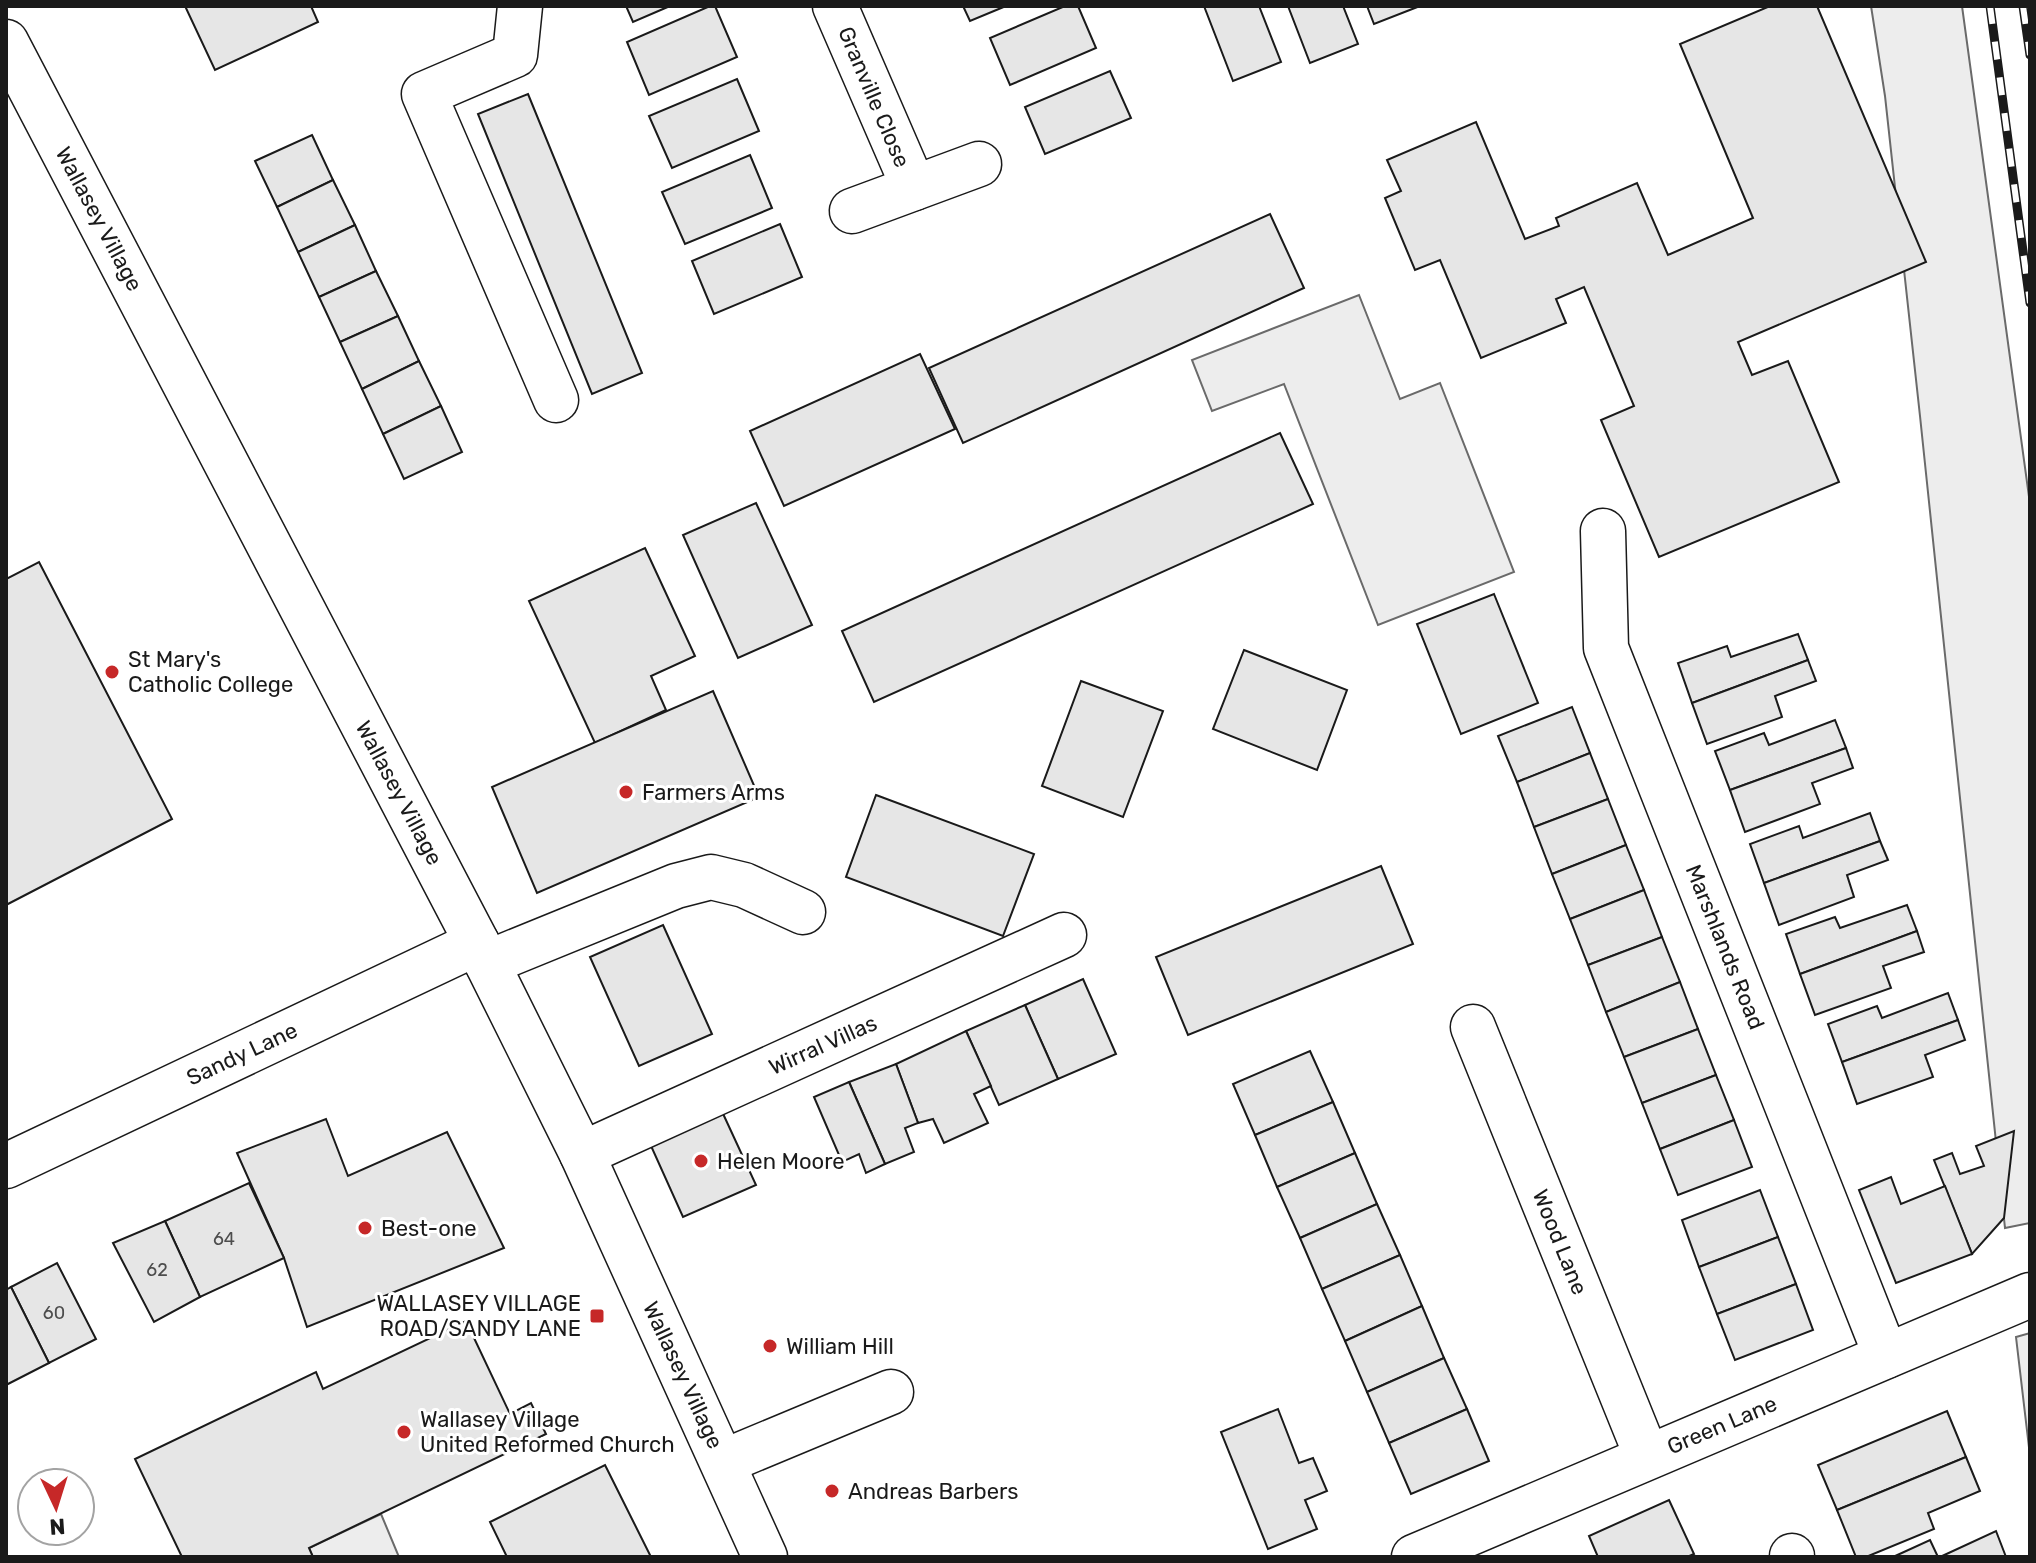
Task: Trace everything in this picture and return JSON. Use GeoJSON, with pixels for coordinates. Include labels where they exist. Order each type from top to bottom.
{"type":"FeatureCollection","features":[{"type":"Feature","properties":{"kind":"street"},"geometry":{"type":"LineString","coordinates":[[520,6],[515,55],[424,94],[556,400]]}},
{"type":"Feature","properties":{"kind":"street","name":"Granville Close"},"geometry":{"type":"LineString","coordinates":[[835,6],[914,188]]}},
{"type":"Feature","properties":{"kind":"street","name":"Wallasey Village"},"geometry":{"type":"LineString","coordinates":[[6,42],[482,953],[582,1154],[765,1557]]}},
{"type":"Feature","properties":{"kind":"street","name":"Granville Close"},"geometry":{"type":"LineString","coordinates":[[852,211],[979,164]]}},
{"type":"Feature","properties":{"kind":"street","name":"Marshlands Road"},"geometry":{"type":"LineString","coordinates":[[1603,531],[1606,648],[1886,1356]]}},
{"type":"Feature","properties":{"kind":"street","name":"Sandy Lane"},"geometry":{"type":"LineString","coordinates":[[6,1166],[482,953],[676,886],[711,877],[744,885],[803,912]]}},
{"type":"Feature","properties":{"kind":"street","name":"Wirral Villas"},"geometry":{"type":"LineString","coordinates":[[582,1154],[1064,935]]}},
{"type":"Feature","properties":{"kind":"street","name":"Wood Lane"},"geometry":{"type":"LineString","coordinates":[[1473,1027],[1647,1457]]}},
{"type":"Feature","properties":{"kind":"street","name":"Green Lane"},"geometry":{"type":"LineString","coordinates":[[1414,1557],[2030,1295]]}},
{"type":"Feature","properties":{"kind":"street"},"geometry":{"type":"LineString","coordinates":[[723,1462],[891,1392]]}},
{"type":"Feature","properties":{"kind":"shaded area"},"geometry":{"type":"Polygon","coordinates":[[[1871,6],[1962,6],[2030,504],[2030,1223],[2005,1228],[1885,96],[1871,6]]]}},
{"type":"Feature","properties":{"kind":"shaded area"},"geometry":{"type":"Polygon","coordinates":[[[1359,295],[1400,399],[1440,383],[1514,572],[1378,625],[1284,384],[1212,411],[1192,360],[1359,295]]]}},
{"type":"Feature","properties":{"kind":"shaded area"},"geometry":{"type":"Polygon","coordinates":[[[2030,1333],[2030,1456],[2016,1337],[2030,1333]]]}},
{"type":"Feature","properties":{"kind":"shaded area"},"geometry":{"type":"Polygon","coordinates":[[[381,1514],[399,1557],[313,1557],[309,1548],[381,1514]]]}},
{"type":"Feature","properties":{"kind":"building"},"geometry":{"type":"Polygon","coordinates":[[[185,6],[311,6],[318,22],[215,70],[185,6]]]}},
{"type":"Feature","properties":{"kind":"building"},"geometry":{"type":"Polygon","coordinates":[[[626,6],[670,6],[633,22],[626,6]]]}},
{"type":"Feature","properties":{"kind":"building"},"geometry":{"type":"Polygon","coordinates":[[[715,6],[737,57],[649,95],[627,42],[715,6]]]}},
{"type":"Feature","properties":{"kind":"building"},"geometry":{"type":"Polygon","coordinates":[[[963,6],[1006,6],[970,21],[963,6]]]}},
{"type":"Feature","properties":{"kind":"building"},"geometry":{"type":"Polygon","coordinates":[[[1065,6],[1078,6],[1096,48],[1010,85],[990,38],[1065,6]]]}},
{"type":"Feature","properties":{"kind":"building"},"geometry":{"type":"Polygon","coordinates":[[[1204,6],[1259,6],[1281,62],[1233,81],[1204,6]]]}},
{"type":"Feature","properties":{"kind":"building"},"geometry":{"type":"Polygon","coordinates":[[[1288,6],[1343,6],[1358,44],[1310,63],[1288,6]]]}},
{"type":"Feature","properties":{"kind":"building"},"geometry":{"type":"Polygon","coordinates":[[[1367,6],[1420,6],[1374,24],[1367,6]]]}},
{"type":"Feature","properties":{"kind":"building"},"geometry":{"type":"Polygon","coordinates":[[[1770,6],[1817,6],[1926,262],[1738,342],[1752,375],[1788,361],[1839,482],[1659,557],[1601,420],[1634,406],[1584,287],[1556,299],[1566,323],[1481,358],[1440,260],[1415,270],[1385,198],[1401,191],[1387,160],[1476,122],[1525,239],[1559,226],[1556,218],[1637,183],[1668,255],[1753,218],[1680,44],[1770,6]]]}},
{"type":"Feature","properties":{"kind":"building"},"geometry":{"type":"Polygon","coordinates":[[[1110,71],[1131,118],[1045,154],[1025,107],[1110,71]]]}},
{"type":"Feature","properties":{"kind":"building"},"geometry":{"type":"Polygon","coordinates":[[[737,79],[759,131],[672,168],[649,116],[737,79]]]}},
{"type":"Feature","properties":{"kind":"building"},"geometry":{"type":"Polygon","coordinates":[[[528,94],[642,373],[592,394],[478,114],[528,94]]]}},
{"type":"Feature","properties":{"kind":"building"},"geometry":{"type":"Polygon","coordinates":[[[312,135],[333,180],[277,207],[255,161],[312,135]]]}},
{"type":"Feature","properties":{"kind":"building"},"geometry":{"type":"Polygon","coordinates":[[[750,155],[772,208],[685,244],[662,192],[750,155]]]}},
{"type":"Feature","properties":{"kind":"building"},"geometry":{"type":"Polygon","coordinates":[[[333,180],[355,225],[298,252],[277,207],[333,180]]]}},
{"type":"Feature","properties":{"kind":"building"},"geometry":{"type":"Polygon","coordinates":[[[1270,214],[1304,288],[963,443],[929,368],[1270,214]]]}},
{"type":"Feature","properties":{"kind":"building"},"geometry":{"type":"Polygon","coordinates":[[[780,224],[802,277],[714,314],[692,261],[780,224]]]}},
{"type":"Feature","properties":{"kind":"building"},"geometry":{"type":"Polygon","coordinates":[[[355,225],[376,271],[319,297],[298,252],[355,225]]]}},
{"type":"Feature","properties":{"kind":"building"},"geometry":{"type":"Polygon","coordinates":[[[376,271],[398,316],[340,342],[319,297],[376,271]]]}},
{"type":"Feature","properties":{"kind":"building"},"geometry":{"type":"Polygon","coordinates":[[[398,316],[419,361],[362,389],[340,342],[398,316]]]}},
{"type":"Feature","properties":{"kind":"building"},"geometry":{"type":"Polygon","coordinates":[[[920,354],[955,429],[784,506],[750,431],[920,354]]]}},
{"type":"Feature","properties":{"kind":"building"},"geometry":{"type":"Polygon","coordinates":[[[419,361],[441,406],[383,434],[362,389],[419,361]]]}},
{"type":"Feature","properties":{"kind":"building"},"geometry":{"type":"Polygon","coordinates":[[[441,406],[462,452],[404,479],[383,434],[441,406]]]}},
{"type":"Feature","properties":{"kind":"building"},"geometry":{"type":"Polygon","coordinates":[[[1280,433],[1313,504],[874,702],[842,631],[1280,433]]]}},
{"type":"Feature","properties":{"kind":"building"},"geometry":{"type":"Polygon","coordinates":[[[756,503],[812,625],[738,658],[683,535],[756,503]]]}},
{"type":"Feature","properties":{"kind":"building"},"geometry":{"type":"Polygon","coordinates":[[[645,548],[695,656],[651,676],[666,710],[595,743],[529,601],[645,548]]]}},
{"type":"Feature","properties":{"kind":"building"},"geometry":{"type":"Polygon","coordinates":[[[39,562],[172,819],[6,905],[6,579],[39,562]]]}},
{"type":"Feature","properties":{"kind":"building"},"geometry":{"type":"Polygon","coordinates":[[[1494,594],[1538,703],[1461,734],[1417,624],[1494,594]]]}},
{"type":"Feature","properties":{"kind":"building"},"geometry":{"type":"Polygon","coordinates":[[[1798,634],[1808,660],[1692,703],[1678,663],[1727,646],[1731,657],[1798,634]]]}},
{"type":"Feature","properties":{"kind":"building"},"geometry":{"type":"Polygon","coordinates":[[[1244,650],[1347,690],[1317,770],[1213,729],[1244,650]]]}},
{"type":"Feature","properties":{"kind":"building"},"geometry":{"type":"Polygon","coordinates":[[[1808,660],[1816,681],[1775,696],[1782,717],[1707,744],[1692,703],[1808,660]]]}},
{"type":"Feature","properties":{"kind":"building"},"geometry":{"type":"Polygon","coordinates":[[[1081,681],[1163,711],[1123,817],[1042,786],[1081,681]]]}},
{"type":"Feature","properties":{"kind":"building","name":"Farmers Arms"},"geometry":{"type":"Polygon","coordinates":[[[713,691],[759,797],[537,893],[492,787],[713,691]]]}},
{"type":"Feature","properties":{"kind":"building"},"geometry":{"type":"Polygon","coordinates":[[[1572,707],[1590,753],[1517,782],[1498,736],[1572,707]]]}},
{"type":"Feature","properties":{"kind":"building"},"geometry":{"type":"Polygon","coordinates":[[[1835,720],[1846,748],[1730,790],[1715,751],[1764,733],[1769,745],[1835,720]]]}},
{"type":"Feature","properties":{"kind":"building"},"geometry":{"type":"Polygon","coordinates":[[[1846,748],[1853,768],[1812,783],[1820,804],[1745,832],[1730,790],[1846,748]]]}},
{"type":"Feature","properties":{"kind":"building"},"geometry":{"type":"Polygon","coordinates":[[[1590,753],[1608,799],[1534,827],[1517,782],[1590,753]]]}},
{"type":"Feature","properties":{"kind":"building"},"geometry":{"type":"Polygon","coordinates":[[[876,795],[1034,854],[1003,936],[846,877],[876,795]]]}},
{"type":"Feature","properties":{"kind":"building"},"geometry":{"type":"Polygon","coordinates":[[[1608,799],[1626,845],[1552,874],[1534,827],[1608,799]]]}},
{"type":"Feature","properties":{"kind":"building"},"geometry":{"type":"Polygon","coordinates":[[[1870,813],[1880,841],[1764,883],[1750,844],[1799,826],[1803,838],[1870,813]]]}},
{"type":"Feature","properties":{"kind":"building"},"geometry":{"type":"Polygon","coordinates":[[[1880,841],[1888,860],[1847,875],[1854,897],[1779,925],[1764,883],[1880,841]]]}},
{"type":"Feature","properties":{"kind":"building"},"geometry":{"type":"Polygon","coordinates":[[[1626,845],[1644,890],[1570,919],[1552,874],[1626,845]]]}},
{"type":"Feature","properties":{"kind":"building"},"geometry":{"type":"Polygon","coordinates":[[[1381,866],[1413,944],[1188,1035],[1156,957],[1381,866]]]}},
{"type":"Feature","properties":{"kind":"building"},"geometry":{"type":"Polygon","coordinates":[[[1644,890],[1662,937],[1588,965],[1570,919],[1644,890]]]}},
{"type":"Feature","properties":{"kind":"building"},"geometry":{"type":"Polygon","coordinates":[[[1907,905],[1917,931],[1800,974],[1786,934],[1835,917],[1840,928],[1907,905]]]}},
{"type":"Feature","properties":{"kind":"building"},"geometry":{"type":"Polygon","coordinates":[[[663,925],[712,1034],[639,1066],[590,957],[663,925]]]}},
{"type":"Feature","properties":{"kind":"building"},"geometry":{"type":"Polygon","coordinates":[[[1917,931],[1924,952],[1883,966],[1891,988],[1815,1015],[1800,974],[1917,931]]]}},
{"type":"Feature","properties":{"kind":"building"},"geometry":{"type":"Polygon","coordinates":[[[1662,937],[1680,982],[1606,1012],[1588,965],[1662,937]]]}},
{"type":"Feature","properties":{"kind":"building"},"geometry":{"type":"Polygon","coordinates":[[[1083,979],[1116,1054],[1058,1079],[1025,1005],[1083,979]]]}},
{"type":"Feature","properties":{"kind":"building"},"geometry":{"type":"Polygon","coordinates":[[[1680,982],[1698,1029],[1624,1057],[1606,1012],[1680,982]]]}},
{"type":"Feature","properties":{"kind":"building"},"geometry":{"type":"Polygon","coordinates":[[[1948,993],[1958,1020],[1842,1062],[1828,1024],[1877,1006],[1882,1018],[1948,993]]]}},
{"type":"Feature","properties":{"kind":"building"},"geometry":{"type":"Polygon","coordinates":[[[1025,1005],[1058,1079],[999,1105],[966,1031],[1025,1005]]]}},
{"type":"Feature","properties":{"kind":"building"},"geometry":{"type":"Polygon","coordinates":[[[1958,1020],[1965,1040],[1925,1055],[1933,1077],[1857,1104],[1842,1062],[1958,1020]]]}},
{"type":"Feature","properties":{"kind":"building"},"geometry":{"type":"Polygon","coordinates":[[[1698,1029],[1716,1075],[1642,1103],[1624,1057],[1698,1029]]]}},
{"type":"Feature","properties":{"kind":"building"},"geometry":{"type":"Polygon","coordinates":[[[966,1031],[991,1086],[974,1094],[988,1123],[944,1143],[933,1119],[918,1123],[896,1064],[966,1031]]]}},
{"type":"Feature","properties":{"kind":"building"},"geometry":{"type":"Polygon","coordinates":[[[1310,1051],[1333,1102],[1255,1135],[1233,1084],[1310,1051]]]}},
{"type":"Feature","properties":{"kind":"building"},"geometry":{"type":"Polygon","coordinates":[[[896,1064],[918,1123],[905,1128],[914,1152],[885,1164],[849,1082],[896,1064]]]}},
{"type":"Feature","properties":{"kind":"building"},"geometry":{"type":"Polygon","coordinates":[[[1716,1075],[1734,1120],[1660,1149],[1642,1103],[1716,1075]]]}},
{"type":"Feature","properties":{"kind":"building"},"geometry":{"type":"Polygon","coordinates":[[[849,1082],[885,1164],[866,1173],[859,1154],[842,1162],[814,1097],[849,1082]]]}},
{"type":"Feature","properties":{"kind":"building"},"geometry":{"type":"Polygon","coordinates":[[[1333,1102],[1355,1153],[1277,1187],[1255,1135],[1333,1102]]]}},
{"type":"Feature","properties":{"kind":"building"},"geometry":{"type":"Polygon","coordinates":[[[719,1105],[756,1185],[683,1217],[647,1137],[719,1105]]]}},
{"type":"Feature","properties":{"kind":"building"},"geometry":{"type":"Polygon","coordinates":[[[326,1119],[348,1176],[447,1132],[504,1248],[307,1327],[284,1258],[237,1153],[326,1119]]]}},
{"type":"Feature","properties":{"kind":"building"},"geometry":{"type":"Polygon","coordinates":[[[1734,1120],[1752,1167],[1678,1195],[1660,1149],[1734,1120]]]}},
{"type":"Feature","properties":{"kind":"building"},"geometry":{"type":"Polygon","coordinates":[[[2014,1131],[2004,1218],[1972,1254],[1934,1160],[1952,1153],[1960,1174],[1984,1166],[1976,1146],[2014,1131]]]}},
{"type":"Feature","properties":{"kind":"building"},"geometry":{"type":"Polygon","coordinates":[[[1355,1153],[1377,1204],[1300,1238],[1277,1187],[1355,1153]]]}},
{"type":"Feature","properties":{"kind":"building"},"geometry":{"type":"Polygon","coordinates":[[[1891,1177],[1901,1204],[1945,1186],[1972,1254],[1896,1283],[1859,1190],[1891,1177]]]}},
{"type":"Feature","properties":{"kind":"building"},"geometry":{"type":"Polygon","coordinates":[[[249,1183],[284,1258],[200,1297],[165,1221],[249,1183]]]}},
{"type":"Feature","properties":{"kind":"building"},"geometry":{"type":"Polygon","coordinates":[[[1760,1190],[1778,1237],[1699,1267],[1682,1220],[1760,1190]]]}},
{"type":"Feature","properties":{"kind":"building"},"geometry":{"type":"Polygon","coordinates":[[[1377,1204],[1400,1255],[1322,1289],[1300,1238],[1377,1204]]]}},
{"type":"Feature","properties":{"kind":"building"},"geometry":{"type":"Polygon","coordinates":[[[165,1221],[200,1297],[154,1322],[113,1243],[165,1221]]]}},
{"type":"Feature","properties":{"kind":"building"},"geometry":{"type":"Polygon","coordinates":[[[1778,1237],[1796,1284],[1717,1314],[1699,1267],[1778,1237]]]}},
{"type":"Feature","properties":{"kind":"building"},"geometry":{"type":"Polygon","coordinates":[[[1400,1255],[1422,1306],[1345,1341],[1322,1289],[1400,1255]]]}},
{"type":"Feature","properties":{"kind":"building"},"geometry":{"type":"Polygon","coordinates":[[[57,1263],[96,1339],[49,1363],[11,1287],[57,1263]]]}},
{"type":"Feature","properties":{"kind":"building"},"geometry":{"type":"Polygon","coordinates":[[[1796,1284],[1813,1330],[1735,1360],[1717,1314],[1796,1284]]]}},
{"type":"Feature","properties":{"kind":"building"},"geometry":{"type":"Polygon","coordinates":[[[11,1287],[49,1363],[6,1385],[6,1290],[11,1287]]]}},
{"type":"Feature","properties":{"kind":"building"},"geometry":{"type":"Polygon","coordinates":[[[1422,1306],[1444,1358],[1367,1392],[1345,1341],[1422,1306]]]}},
{"type":"Feature","properties":{"kind":"building"},"geometry":{"type":"Polygon","coordinates":[[[466,1321],[510,1414],[531,1403],[546,1434],[309,1548],[313,1557],[182,1557],[135,1459],[316,1372],[323,1389],[466,1321]]]}},
{"type":"Feature","properties":{"kind":"building"},"geometry":{"type":"Polygon","coordinates":[[[1444,1358],[1467,1409],[1389,1443],[1367,1392],[1444,1358]]]}},
{"type":"Feature","properties":{"kind":"building"},"geometry":{"type":"Polygon","coordinates":[[[1278,1409],[1299,1463],[1313,1458],[1327,1491],[1305,1500],[1317,1529],[1268,1549],[1221,1432],[1278,1409]]]}},
{"type":"Feature","properties":{"kind":"building"},"geometry":{"type":"Polygon","coordinates":[[[1467,1409],[1489,1461],[1411,1494],[1389,1443],[1467,1409]]]}},
{"type":"Feature","properties":{"kind":"building"},"geometry":{"type":"Polygon","coordinates":[[[1947,1411],[1966,1457],[1837,1510],[1818,1465],[1947,1411]]]}},
{"type":"Feature","properties":{"kind":"building"},"geometry":{"type":"Polygon","coordinates":[[[1966,1457],[1980,1491],[1928,1513],[1934,1529],[1866,1557],[1856,1557],[1837,1510],[1966,1457]]]}},
{"type":"Feature","properties":{"kind":"building"},"geometry":{"type":"Polygon","coordinates":[[[605,1465],[651,1557],[507,1557],[490,1522],[605,1465]]]}},
{"type":"Feature","properties":{"kind":"building"},"geometry":{"type":"Polygon","coordinates":[[[1669,1500],[1694,1554],[1687,1557],[1598,1557],[1589,1536],[1669,1500]]]}},
{"type":"Feature","properties":{"kind":"building"},"geometry":{"type":"Polygon","coordinates":[[[1996,1531],[2006,1557],[1940,1557],[1996,1531]]]}},
{"type":"Feature","properties":{"kind":"building"},"geometry":{"type":"Polygon","coordinates":[[[1930,1540],[1938,1557],[1893,1557],[1930,1540]]]}},
{"type":"Feature","properties":{"kind":"railway"},"geometry":{"type":"LineString","coordinates":[[1990,6],[2030,303]]}},
{"type":"Feature","properties":{"kind":"railway"},"geometry":{"type":"LineString","coordinates":[[2023,6],[2030,55]]}},
{"type":"Feature","properties":{"kind":"place","name":"St Mary's Catholic College"},"geometry":{"type":"Point","coordinates":[112,672]}},
{"type":"Feature","properties":{"kind":"place","name":"Farmers Arms"},"geometry":{"type":"Point","coordinates":[626,792]}},
{"type":"Feature","properties":{"kind":"place","name":"Helen Moore"},"geometry":{"type":"Point","coordinates":[701,1161]}},
{"type":"Feature","properties":{"kind":"place","name":"Best-one"},"geometry":{"type":"Point","coordinates":[365,1228]}},
{"type":"Feature","properties":{"kind":"place","name":"WALLASEY VILLAGE ROAD/SANDY LANE"},"geometry":{"type":"Point","coordinates":[597,1316]}},
{"type":"Feature","properties":{"kind":"place","name":"William Hill"},"geometry":{"type":"Point","coordinates":[770,1346]}},
{"type":"Feature","properties":{"kind":"place","name":"Wallasey Village United Reformed Church"},"geometry":{"type":"Point","coordinates":[404,1432]}},
{"type":"Feature","properties":{"kind":"place","name":"Andreas Barbers"},"geometry":{"type":"Point","coordinates":[832,1491]}}]}
